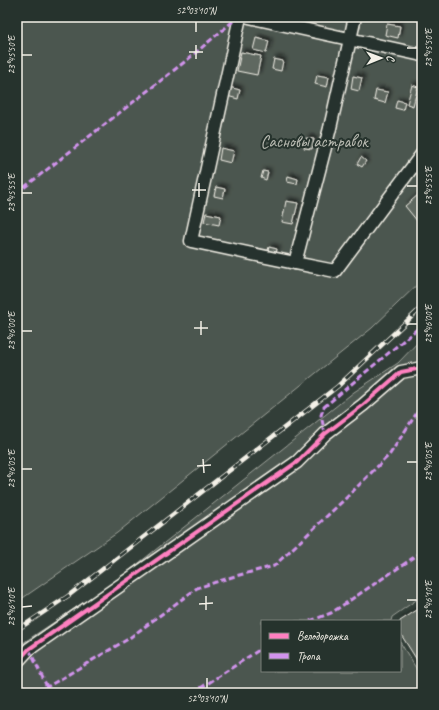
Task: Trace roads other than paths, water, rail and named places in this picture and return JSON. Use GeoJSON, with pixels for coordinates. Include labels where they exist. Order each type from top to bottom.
{"type":"FeatureCollection","features":[{"type":"Feature","properties":{"kind":"street"},"geometry":{"type":"LineString","coordinates":[[240,17],[191,241],[295,264],[335,271],[422,154]]}},
{"type":"Feature","properties":{"kind":"street"},"geometry":{"type":"LineString","coordinates":[[249,17],[422,55]]}},
{"type":"Feature","properties":{"kind":"street"},"geometry":{"type":"LineString","coordinates":[[295,264],[330,128],[355,17]]}},
{"type":"Feature","properties":{"kind":"street"},"geometry":{"type":"LineString","coordinates":[[17,662],[29,649],[297,462],[325,434],[363,405],[401,372],[422,368]]}},
{"type":"Feature","properties":{"kind":"railway"},"geometry":{"type":"LineString","coordinates":[[17,630],[68,596],[338,386],[422,307]]}},
{"type":"Feature","properties":{"kind":"park label","name":"Сасновы астравок"},"geometry":{"type":"Point","coordinates":[314,141]}}]}
